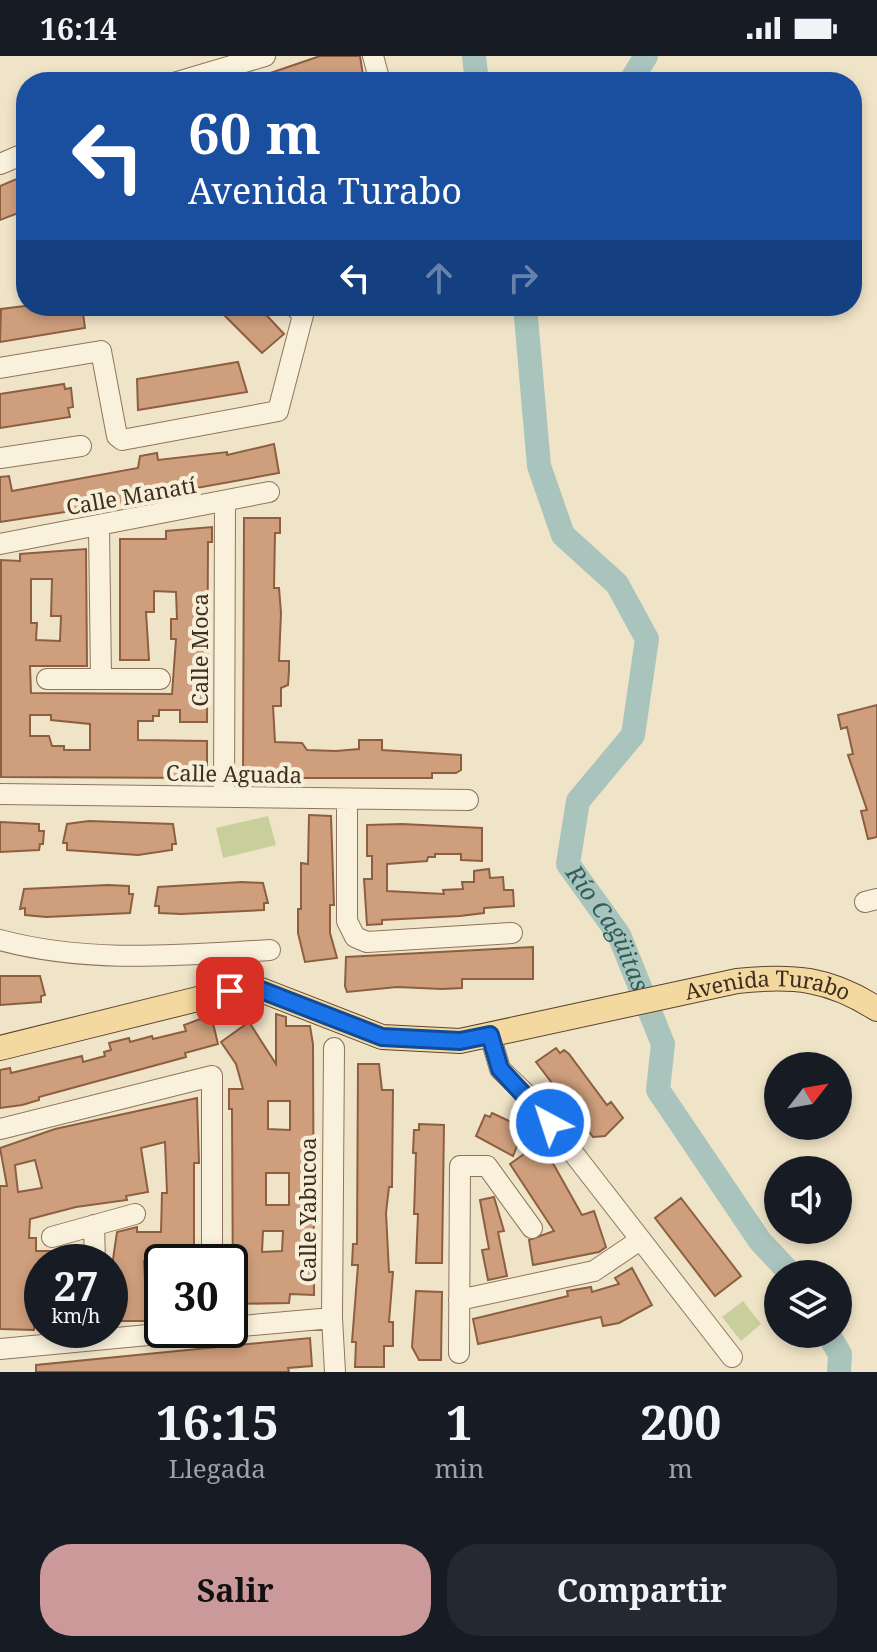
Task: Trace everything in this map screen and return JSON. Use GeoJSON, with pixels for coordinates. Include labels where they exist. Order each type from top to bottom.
{"type":"FeatureCollection","features":[{"type":"Feature","properties":{"kind":"main road","name":"Avenida Turabo"},"geometry":{"type":"LineString","coordinates":[[0,1048],[230,991],[261,990],[382,1037],[460,1041],[737,981],[783,977],[837,986],[877,1009]]}},
{"type":"Feature","properties":{"kind":"street"},"geometry":{"type":"LineString","coordinates":[[211,72],[265,56]]}},
{"type":"Feature","properties":{"kind":"street"},"geometry":{"type":"LineString","coordinates":[[0,368],[101,351],[117,436],[122,440],[278,411],[299,316]]}},
{"type":"Feature","properties":{"kind":"street"},"geometry":{"type":"LineString","coordinates":[[0,458],[81,446]]}},
{"type":"Feature","properties":{"kind":"street","name":"Calle Manatí"},"geometry":{"type":"LineString","coordinates":[[0,544],[225,504],[269,492]]}},
{"type":"Feature","properties":{"kind":"street","name":"Calle Moca"},"geometry":{"type":"LineString","coordinates":[[224,797],[225,504]]}},
{"type":"Feature","properties":{"kind":"street"},"geometry":{"type":"LineString","coordinates":[[99,527],[101,678]]}},
{"type":"Feature","properties":{"kind":"street"},"geometry":{"type":"LineString","coordinates":[[47,679],[160,679]]}},
{"type":"Feature","properties":{"kind":"street","name":"Calle Aguada"},"geometry":{"type":"LineString","coordinates":[[0,794],[468,800]]}},
{"type":"Feature","properties":{"kind":"street"},"geometry":{"type":"LineString","coordinates":[[347,799],[347,921],[355,937],[367,942],[512,933]]}},
{"type":"Feature","properties":{"kind":"street"},"geometry":{"type":"LineString","coordinates":[[0,940],[28,948],[122,958],[270,950]]}},
{"type":"Feature","properties":{"kind":"street"},"geometry":{"type":"LineString","coordinates":[[490,1035],[500,1069],[532,1100],[732,1357]]}},
{"type":"Feature","properties":{"kind":"street","name":"Calle Yabucoa"},"geometry":{"type":"LineString","coordinates":[[334,1048],[332,1318],[335,1372]]}},
{"type":"Feature","properties":{"kind":"street"},"geometry":{"type":"LineString","coordinates":[[0,1129],[212,1076],[212,1244]]}},
{"type":"Feature","properties":{"kind":"street"},"geometry":{"type":"LineString","coordinates":[[459,1353],[460,1166],[487,1166],[532,1228]]}},
{"type":"Feature","properties":{"kind":"street"},"geometry":{"type":"LineString","coordinates":[[52,1237],[135,1214]]}},
{"type":"Feature","properties":{"kind":"street"},"geometry":{"type":"LineString","coordinates":[[94,1225],[95,1244]]}},
{"type":"Feature","properties":{"kind":"street"},"geometry":{"type":"LineString","coordinates":[[459,1300],[594,1271],[640,1240]]}},
{"type":"Feature","properties":{"kind":"street"},"geometry":{"type":"LineString","coordinates":[[248,1325],[332,1318]]}},
{"type":"Feature","properties":{"kind":"street"},"geometry":{"type":"LineString","coordinates":[[0,1349],[24,1345]]}},
{"type":"Feature","properties":{"kind":"green space"},"geometry":{"type":"Polygon","coordinates":[[[268,816],[276,845],[223,858],[216,828],[268,816]]]}},
{"type":"Feature","properties":{"kind":"green space"},"geometry":{"type":"Polygon","coordinates":[[[743,1301],[761,1324],[741,1341],[722,1317],[743,1301]]]}},
{"type":"Feature","properties":{"kind":"building"},"geometry":{"type":"Polygon","coordinates":[[[320,56],[360,56],[363,72],[273,72],[320,56]]]}},
{"type":"Feature","properties":{"kind":"building"},"geometry":{"type":"Polygon","coordinates":[[[16,179],[16,214],[0,220],[0,186],[16,179]]]}},
{"type":"Feature","properties":{"kind":"building"},"geometry":{"type":"Polygon","coordinates":[[[16,307],[16,316],[83,316],[85,328],[0,342],[1,309],[16,307]]]}},
{"type":"Feature","properties":{"kind":"building"},"geometry":{"type":"Polygon","coordinates":[[[225,316],[267,316],[284,334],[262,353],[225,316]]]}},
{"type":"Feature","properties":{"kind":"building"},"geometry":{"type":"Polygon","coordinates":[[[238,362],[247,392],[138,410],[137,379],[238,362]]]}},
{"type":"Feature","properties":{"kind":"building"},"geometry":{"type":"Polygon","coordinates":[[[64,384],[65,389],[71,388],[73,407],[68,408],[70,417],[0,428],[0,394],[64,384]]]}},
{"type":"Feature","properties":{"kind":"building"},"geometry":{"type":"Polygon","coordinates":[[[274,444],[279,473],[163,494],[163,497],[0,522],[0,477],[9,476],[12,491],[138,468],[140,456],[157,453],[158,460],[227,452],[227,455],[274,444]]]}},
{"type":"Feature","properties":{"kind":"building"},"geometry":{"type":"Polygon","coordinates":[[[244,518],[280,518],[280,533],[275,533],[274,588],[279,588],[281,613],[279,661],[289,661],[289,671],[288,685],[281,688],[281,706],[273,706],[275,742],[302,743],[307,750],[336,751],[359,749],[359,740],[382,740],[382,750],[461,755],[461,770],[456,773],[432,773],[432,778],[243,778],[244,518]]]}},
{"type":"Feature","properties":{"kind":"building"},"geometry":{"type":"Polygon","coordinates":[[[212,527],[212,542],[208,542],[207,722],[180,722],[180,710],[159,710],[159,716],[153,716],[153,721],[138,721],[138,740],[207,741],[207,778],[1,777],[1,560],[20,561],[20,554],[86,549],[87,666],[30,666],[31,693],[172,694],[176,639],[171,639],[171,619],[177,619],[176,592],[154,591],[154,612],[146,612],[149,660],[120,660],[120,539],[166,539],[166,531],[212,527]],[[31,579],[31,623],[37,623],[36,640],[60,641],[61,616],[51,616],[52,579],[31,579]],[[30,715],[30,736],[49,736],[52,746],[64,746],[64,750],[90,750],[90,724],[51,720],[51,715],[30,715]]]}},
{"type":"Feature","properties":{"kind":"building"},"geometry":{"type":"Polygon","coordinates":[[[877,705],[877,837],[868,839],[861,811],[867,810],[848,755],[853,754],[847,727],[841,729],[838,715],[877,705]]]}},
{"type":"Feature","properties":{"kind":"building"},"geometry":{"type":"Polygon","coordinates":[[[309,815],[331,816],[334,905],[330,905],[330,933],[337,958],[305,962],[298,933],[298,909],[301,909],[301,863],[308,864],[309,815]]]}},
{"type":"Feature","properties":{"kind":"building"},"geometry":{"type":"Polygon","coordinates":[[[89,821],[173,824],[176,844],[172,844],[172,850],[138,855],[67,850],[67,843],[63,843],[67,824],[89,821]]]}},
{"type":"Feature","properties":{"kind":"building"},"geometry":{"type":"Polygon","coordinates":[[[0,822],[39,824],[39,831],[44,831],[43,844],[40,844],[39,850],[0,852],[0,822]]]}},
{"type":"Feature","properties":{"kind":"building"},"geometry":{"type":"Polygon","coordinates":[[[367,825],[482,828],[482,861],[461,860],[461,854],[435,854],[427,861],[387,864],[387,891],[444,894],[443,890],[463,889],[462,882],[474,882],[474,871],[489,869],[490,878],[503,877],[504,890],[513,890],[514,906],[484,908],[484,913],[382,920],[382,924],[367,925],[364,879],[372,879],[372,856],[367,856],[367,825]]]}},
{"type":"Feature","properties":{"kind":"building"},"geometry":{"type":"Polygon","coordinates":[[[263,883],[268,903],[264,903],[264,910],[181,914],[159,913],[159,906],[155,906],[158,887],[263,883]]]}},
{"type":"Feature","properties":{"kind":"building"},"geometry":{"type":"Polygon","coordinates":[[[129,886],[129,894],[133,894],[130,913],[46,917],[25,915],[25,908],[20,909],[24,889],[129,886]]]}},
{"type":"Feature","properties":{"kind":"building"},"geometry":{"type":"Polygon","coordinates":[[[533,947],[533,979],[462,979],[462,988],[442,989],[397,987],[347,992],[345,986],[346,957],[533,947]]]}},
{"type":"Feature","properties":{"kind":"building"},"geometry":{"type":"Polygon","coordinates":[[[0,976],[40,976],[45,995],[41,996],[41,1002],[0,1005],[0,976]]]}},
{"type":"Feature","properties":{"kind":"building"},"geometry":{"type":"Polygon","coordinates":[[[276,1014],[286,1017],[286,1026],[310,1026],[313,1044],[314,1295],[290,1294],[289,1303],[248,1304],[248,1244],[233,1244],[232,1109],[229,1109],[229,1089],[243,1089],[236,1064],[221,1042],[249,1022],[276,1064],[276,1014]],[[268,1101],[268,1129],[290,1130],[290,1101],[268,1101]],[[266,1173],[266,1205],[289,1205],[289,1173],[266,1173]],[[263,1231],[262,1252],[282,1251],[283,1231],[263,1231]]]}},
{"type":"Feature","properties":{"kind":"building"},"geometry":{"type":"Polygon","coordinates":[[[211,1015],[218,1044],[185,1053],[186,1057],[39,1097],[39,1100],[22,1105],[0,1108],[0,1070],[10,1068],[11,1073],[82,1056],[83,1062],[105,1056],[104,1052],[111,1050],[109,1043],[129,1038],[130,1042],[152,1036],[153,1039],[186,1031],[184,1025],[211,1015]]]}},
{"type":"Feature","properties":{"kind":"building"},"geometry":{"type":"Polygon","coordinates":[[[556,1048],[560,1053],[564,1050],[569,1054],[607,1105],[611,1102],[623,1118],[605,1136],[593,1137],[536,1062],[556,1048]]]}},
{"type":"Feature","properties":{"kind":"building"},"geometry":{"type":"Polygon","coordinates":[[[358,1064],[379,1064],[382,1090],[393,1090],[392,1187],[389,1187],[386,1213],[389,1272],[393,1272],[389,1322],[393,1322],[393,1346],[384,1346],[384,1367],[355,1367],[356,1342],[352,1342],[358,1265],[352,1265],[353,1244],[357,1244],[358,1064]]]}},
{"type":"Feature","properties":{"kind":"building"},"geometry":{"type":"Polygon","coordinates":[[[197,1098],[199,1163],[194,1163],[194,1244],[144,1244],[144,1321],[128,1321],[128,1244],[115,1244],[117,1232],[137,1227],[137,1232],[161,1232],[162,1193],[167,1193],[165,1142],[141,1148],[148,1192],[126,1196],[127,1200],[76,1207],[30,1219],[29,1238],[36,1238],[36,1244],[24,1244],[24,1330],[0,1329],[0,1186],[7,1186],[0,1148],[55,1129],[197,1098]],[[35,1160],[15,1165],[18,1192],[42,1188],[35,1160]]]}},
{"type":"Feature","properties":{"kind":"building"},"geometry":{"type":"Polygon","coordinates":[[[492,1113],[524,1128],[513,1156],[476,1136],[485,1115],[490,1117],[492,1113]]]}},
{"type":"Feature","properties":{"kind":"building"},"geometry":{"type":"Polygon","coordinates":[[[419,1124],[444,1125],[442,1263],[416,1263],[418,1214],[414,1214],[416,1153],[413,1153],[414,1130],[419,1130],[419,1124]]]}},
{"type":"Feature","properties":{"kind":"building"},"geometry":{"type":"Polygon","coordinates":[[[541,1142],[582,1215],[594,1211],[606,1247],[599,1252],[533,1265],[529,1240],[554,1231],[510,1164],[541,1142]]]}},
{"type":"Feature","properties":{"kind":"building"},"geometry":{"type":"Polygon","coordinates":[[[494,1197],[504,1231],[498,1232],[507,1276],[488,1280],[482,1250],[489,1249],[480,1200],[494,1197]]]}},
{"type":"Feature","properties":{"kind":"building"},"geometry":{"type":"Polygon","coordinates":[[[681,1198],[741,1276],[715,1296],[655,1218],[681,1198]]]}},
{"type":"Feature","properties":{"kind":"building"},"geometry":{"type":"Polygon","coordinates":[[[632,1268],[652,1305],[619,1323],[603,1326],[601,1317],[478,1344],[473,1319],[568,1296],[567,1291],[591,1287],[592,1292],[619,1284],[615,1278],[632,1268]]]}},
{"type":"Feature","properties":{"kind":"building"},"geometry":{"type":"Polygon","coordinates":[[[416,1291],[442,1292],[441,1360],[419,1360],[412,1347],[416,1291]]]}},
{"type":"Feature","properties":{"kind":"building"},"geometry":{"type":"Polygon","coordinates":[[[310,1338],[312,1366],[288,1368],[289,1372],[36,1372],[36,1365],[209,1348],[248,1348],[248,1344],[310,1338]]]}},
{"type":"Feature","properties":{"kind":"waterway"},"geometry":{"type":"LineString","coordinates":[[474,56],[476,72]]}},
{"type":"Feature","properties":{"kind":"waterway","name":"Río Cagüitas"},"geometry":{"type":"LineString","coordinates":[[636,72],[646,56]]}},
{"type":"Feature","properties":{"kind":"waterway","name":"Río Cagüitas"},"geometry":{"type":"LineString","coordinates":[[526,316],[539,466],[563,535],[617,584],[647,639],[633,735],[578,801],[568,864],[619,935],[663,1044],[658,1090],[760,1241],[778,1260]]}},
{"type":"Feature","properties":{"kind":"waterway","name":"Río Cagüitas"},"geometry":{"type":"LineString","coordinates":[[836,1348],[840,1354],[839,1372]]}},
{"type":"Feature","properties":{"kind":"route"},"geometry":{"type":"LineString","coordinates":[[230,991],[261,990],[291,999],[382,1037],[428,1042],[460,1041],[490,1035],[500,1069],[532,1100],[550,1123]]}}]}
